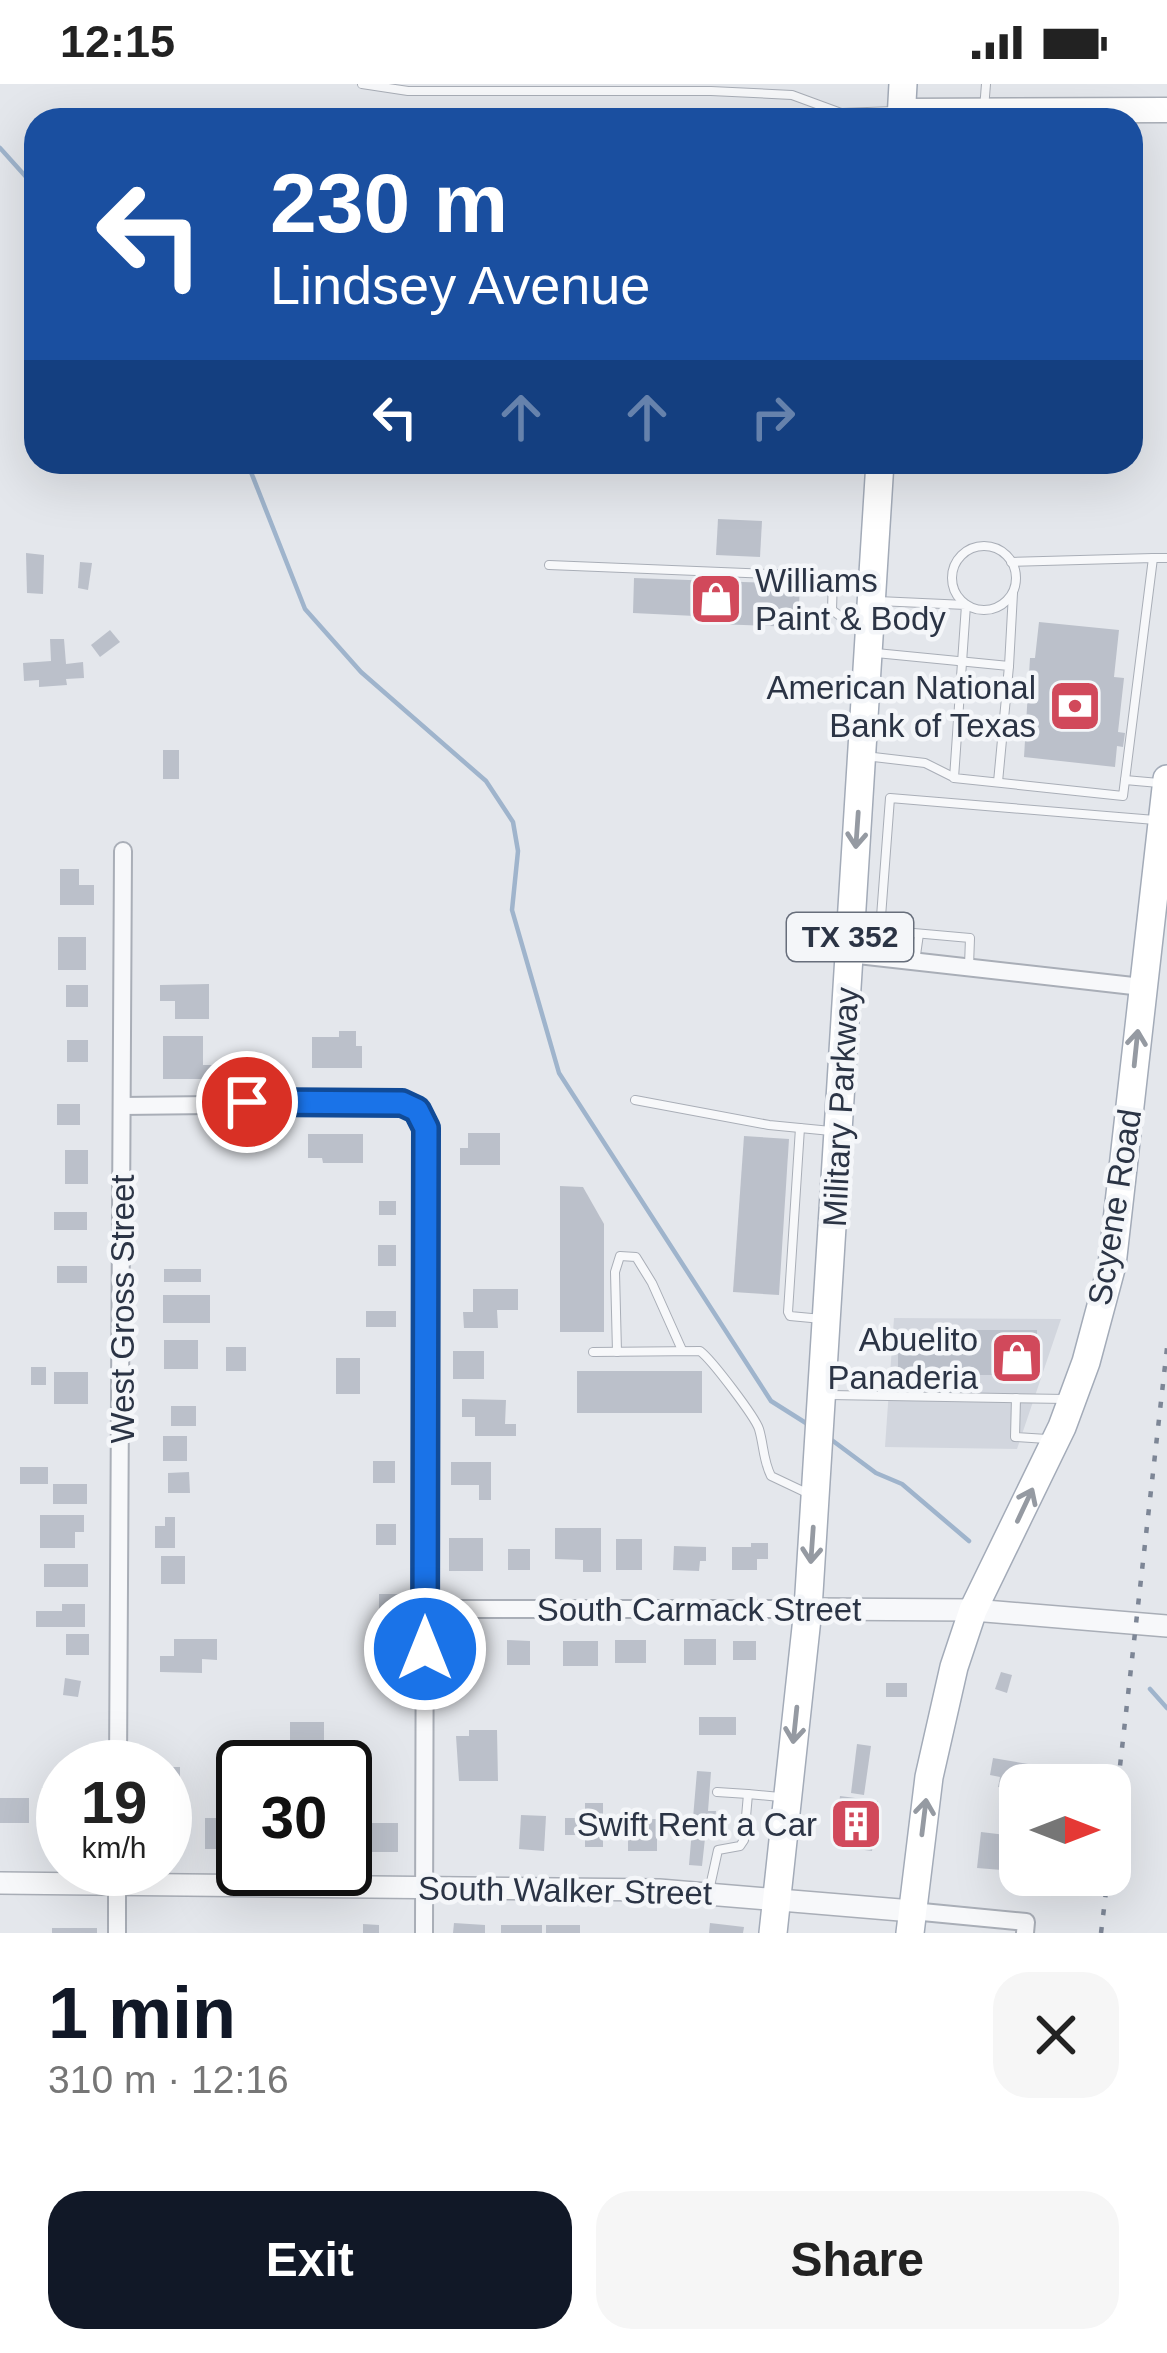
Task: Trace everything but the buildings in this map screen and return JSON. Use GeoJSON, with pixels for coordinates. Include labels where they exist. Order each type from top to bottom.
{"type":"FeatureCollection","features":[{"type":"Feature","properties":{"kind":"main road","name":"Military Parkway"},"geometry":{"type":"LineString","coordinates":[[808,1609],[879,474]]}},
{"type":"Feature","properties":{"kind":"main road","name":"Scyene Road"},"geometry":{"type":"LineString","coordinates":[[912,1922],[929,1777],[954,1667],[973,1610],[1072,1399],[1112,1265],[1167,782]]}},
{"type":"Feature","properties":{"kind":"main road","name":"TX 352"},"geometry":{"type":"LineString","coordinates":[[773,1933],[808,1609]]}},
{"type":"Feature","properties":{"kind":"street","name":"West Gross Street"},"geometry":{"type":"LineString","coordinates":[[118,1740],[123,851]]}},
{"type":"Feature","properties":{"kind":"street"},"geometry":{"type":"LineString","coordinates":[[849,954],[1142,987]]}},
{"type":"Feature","properties":{"kind":"street"},"geometry":{"type":"LineString","coordinates":[[122,1106],[402,1103],[417,1110],[426,1128],[424,1933]]}},
{"type":"Feature","properties":{"kind":"street","name":"South Carmack Street"},"geometry":{"type":"LineString","coordinates":[[425,1610],[973,1610],[1167,1626]]}},
{"type":"Feature","properties":{"kind":"street","name":"South Walker Street"},"geometry":{"type":"LineString","coordinates":[[192,1879],[709,1892],[777,1897],[912,1922]]}},
{"type":"Feature","properties":{"kind":"street","name":"South Walker Street"},"geometry":{"type":"LineString","coordinates":[[0,1883],[36,1881]]}},
{"type":"Feature","properties":{"kind":"street"},"geometry":{"type":"LineString","coordinates":[[117,1896],[117,1933]]}},
{"type":"Feature","properties":{"kind":"street"},"geometry":{"type":"LineString","coordinates":[[912,1922],[1025,1927]]}},
{"type":"Feature","properties":{"kind":"lane"},"geometry":{"type":"LineString","coordinates":[[362,84],[408,91],[792,95],[829,108]]}},
{"type":"Feature","properties":{"kind":"lane"},"geometry":{"type":"LineString","coordinates":[[809,84],[809,101]]}},
{"type":"Feature","properties":{"kind":"lane"},"geometry":{"type":"LineString","coordinates":[[954,778],[967,605],[952,577],[960,557],[987,546],[1011,562],[1016,580],[998,782]]}},
{"type":"Feature","properties":{"kind":"lane"},"geometry":{"type":"LineString","coordinates":[[862,756],[925,763],[954,778],[1123,796],[1153,557]]}},
{"type":"Feature","properties":{"kind":"lane"},"geometry":{"type":"LineString","coordinates":[[1011,562],[1167,557]]}},
{"type":"Feature","properties":{"kind":"lane"},"geometry":{"type":"LineString","coordinates":[[549,566],[833,577],[872,599],[987,610],[998,607],[1013,591]]}},
{"type":"Feature","properties":{"kind":"lane"},"geometry":{"type":"LineString","coordinates":[[833,577],[832,610],[841,616],[872,599]]}},
{"type":"Feature","properties":{"kind":"lane"},"geometry":{"type":"LineString","coordinates":[[868,653],[1009,666]]}},
{"type":"Feature","properties":{"kind":"lane"},"geometry":{"type":"LineString","coordinates":[[1125,780],[1167,782]]}},
{"type":"Feature","properties":{"kind":"lane"},"geometry":{"type":"LineString","coordinates":[[969,968],[970,938],[882,932],[879,927],[890,798],[1162,821]]}},
{"type":"Feature","properties":{"kind":"lane"},"geometry":{"type":"LineString","coordinates":[[915,962],[919,934]]}},
{"type":"Feature","properties":{"kind":"lane"},"geometry":{"type":"LineString","coordinates":[[635,1100],[839,1132]]}},
{"type":"Feature","properties":{"kind":"lane"},"geometry":{"type":"LineString","coordinates":[[800,1128],[788,1312],[827,1319]]}},
{"type":"Feature","properties":{"kind":"lane"},"geometry":{"type":"LineString","coordinates":[[617,1352],[615,1272],[620,1256],[636,1257],[682,1350]]}},
{"type":"Feature","properties":{"kind":"lane"},"geometry":{"type":"LineString","coordinates":[[593,1352],[700,1351],[713,1361],[759,1427],[760,1455],[771,1476],[815,1497]]}},
{"type":"Feature","properties":{"kind":"lane"},"geometry":{"type":"LineString","coordinates":[[1016,1398],[1015,1437],[1056,1439]]}},
{"type":"Feature","properties":{"kind":"lane"},"geometry":{"type":"LineString","coordinates":[[822,1404],[1072,1399]]}},
{"type":"Feature","properties":{"kind":"lane"},"geometry":{"type":"LineString","coordinates":[[717,1792],[788,1798]]}},
{"type":"Feature","properties":{"kind":"lane"},"geometry":{"type":"LineString","coordinates":[[709,1892],[718,1850],[740,1846],[743,1840],[748,1794]]}},
{"type":"Feature","properties":{"kind":"shaded area"},"geometry":{"type":"Polygon","coordinates":[[[894,1318],[1061,1319],[1017,1449],[885,1447],[894,1318]]]}},
{"type":"Feature","properties":{"kind":"waterway"},"geometry":{"type":"LineString","coordinates":[[0,148],[24,175]]}},
{"type":"Feature","properties":{"kind":"waterway"},"geometry":{"type":"LineString","coordinates":[[252,474],[305,609],[361,672],[486,781],[513,822],[518,851],[512,910],[559,1073],[771,1401],[809,1425]]}},
{"type":"Feature","properties":{"kind":"waterway"},"geometry":{"type":"LineString","coordinates":[[829,1438],[876,1473],[902,1484],[969,1541]]}},
{"type":"Feature","properties":{"kind":"waterway"},"geometry":{"type":"LineString","coordinates":[[1150,1689],[1167,1708]]}},
{"type":"Feature","properties":{"kind":"railway"},"geometry":{"type":"LineString","coordinates":[[1120,1764],[1167,1348]]}},
{"type":"Feature","properties":{"kind":"railway"},"geometry":{"type":"LineString","coordinates":[[1101,1933],[1105,1896]]}},
{"type":"Feature","properties":{"kind":"place","name":"Williams Paint & Body"},"geometry":{"type":"Point","coordinates":[716,599]}},
{"type":"Feature","properties":{"kind":"place","name":"American National Bank of Texas"},"geometry":{"type":"Point","coordinates":[1075,706]}},
{"type":"Feature","properties":{"kind":"place","name":"Abuelito Panaderia"},"geometry":{"type":"Point","coordinates":[1017,1358]}},
{"type":"Feature","properties":{"kind":"place","name":"Swift Rent a Car"},"geometry":{"type":"Point","coordinates":[856,1824]}},
{"type":"Feature","properties":{"kind":"route"},"geometry":{"type":"LineString","coordinates":[[247,1102],[402,1103],[417,1110],[426,1128],[425,1649]]}}]}
